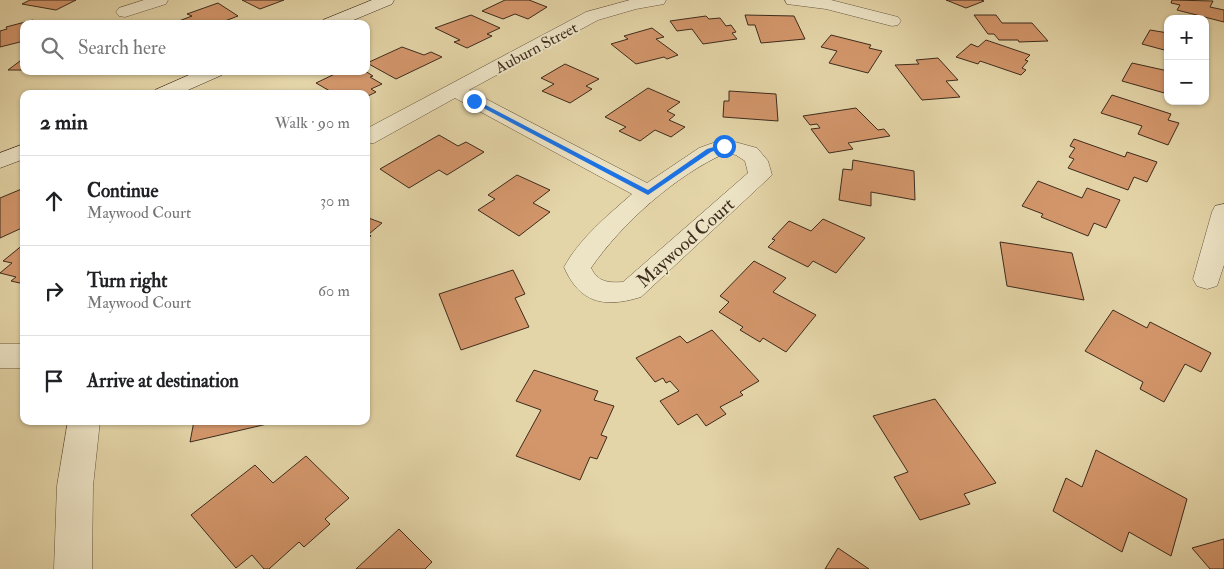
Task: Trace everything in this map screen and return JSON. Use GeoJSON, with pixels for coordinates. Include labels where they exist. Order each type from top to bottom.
{"type":"FeatureCollection","features":[{"type":"Feature","properties":{"kind":"street"},"geometry":{"type":"LineString","coordinates":[[125,12],[160,0]]}},
{"type":"Feature","properties":{"kind":"street","name":"Auburn Street"},"geometry":{"type":"LineString","coordinates":[[370,136],[592,16],[634,4],[658,0]]}},
{"type":"Feature","properties":{"kind":"street"},"geometry":{"type":"LineString","coordinates":[[793,0],[827,4],[892,22]]}},
{"type":"Feature","properties":{"kind":"street"},"geometry":{"type":"LineString","coordinates":[[338,20],[380,1]]}},
{"type":"Feature","properties":{"kind":"street"},"geometry":{"type":"LineString","coordinates":[[171,90],[207,75]]}},
{"type":"Feature","properties":{"kind":"street"},"geometry":{"type":"LineString","coordinates":[[454,90],[648,193]]}},
{"type":"Feature","properties":{"kind":"street","name":"Maywood Court"},"geometry":{"type":"LineString","coordinates":[[724,146],[738,148],[753,155],[760,164],[760,175],[631,290],[620,293],[606,293],[592,288],[581,278],[576,266],[585,253],[648,193],[709,150],[724,146]]}},
{"type":"Feature","properties":{"kind":"street"},"geometry":{"type":"LineString","coordinates":[[0,161],[20,153]]}},
{"type":"Feature","properties":{"kind":"street"},"geometry":{"type":"LineString","coordinates":[[1207,279],[1224,212]]}},
{"type":"Feature","properties":{"kind":"street"},"geometry":{"type":"LineString","coordinates":[[0,356],[20,356]]}},
{"type":"Feature","properties":{"kind":"street"},"geometry":{"type":"LineString","coordinates":[[73,569],[75,486],[83,425]]}},
{"type":"Feature","properties":{"kind":"building"},"geometry":{"type":"Polygon","coordinates":[[[30,0],[76,0],[56,10],[22,4],[30,0]]]}},
{"type":"Feature","properties":{"kind":"building"},"geometry":{"type":"Polygon","coordinates":[[[242,0],[284,0],[260,9],[242,0]]]}},
{"type":"Feature","properties":{"kind":"building"},"geometry":{"type":"Polygon","coordinates":[[[505,0],[529,0],[547,7],[528,19],[515,14],[503,19],[482,11],[505,0]]]}},
{"type":"Feature","properties":{"kind":"building"},"geometry":{"type":"Polygon","coordinates":[[[946,0],[981,0],[984,1],[966,8],[946,0]]]}},
{"type":"Feature","properties":{"kind":"building"},"geometry":{"type":"Polygon","coordinates":[[[1172,0],[1213,1],[1210,7],[1224,10],[1224,22],[1209,18],[1209,15],[1197,15],[1177,10],[1180,5],[1171,3],[1172,0]]]}},
{"type":"Feature","properties":{"kind":"building"},"geometry":{"type":"Polygon","coordinates":[[[218,3],[238,16],[228,20],[182,20],[192,16],[187,14],[218,3]]]}},
{"type":"Feature","properties":{"kind":"building"},"geometry":{"type":"Polygon","coordinates":[[[471,15],[500,28],[487,34],[492,36],[467,48],[454,42],[460,40],[435,28],[471,15]]]}},
{"type":"Feature","properties":{"kind":"building"},"geometry":{"type":"Polygon","coordinates":[[[745,15],[794,16],[805,39],[761,43],[755,25],[748,25],[745,15]]]}},
{"type":"Feature","properties":{"kind":"building"},"geometry":{"type":"Polygon","coordinates":[[[974,15],[996,15],[1002,23],[1032,23],[1048,41],[1019,42],[1018,40],[999,40],[994,34],[988,34],[974,15]]]}},
{"type":"Feature","properties":{"kind":"building"},"geometry":{"type":"Polygon","coordinates":[[[706,16],[709,19],[720,18],[726,26],[731,25],[736,32],[732,33],[737,39],[703,44],[692,29],[677,31],[670,21],[706,16]]]}},
{"type":"Feature","properties":{"kind":"building"},"geometry":{"type":"Polygon","coordinates":[[[20,23],[20,42],[0,47],[0,31],[7,29],[6,27],[20,23]]]}},
{"type":"Feature","properties":{"kind":"building"},"geometry":{"type":"Polygon","coordinates":[[[652,28],[664,37],[656,39],[678,55],[667,59],[664,57],[636,64],[611,44],[628,39],[624,36],[652,28]]]}},
{"type":"Feature","properties":{"kind":"building"},"geometry":{"type":"Polygon","coordinates":[[[1150,30],[1164,32],[1164,50],[1142,44],[1150,30]]]}},
{"type":"Feature","properties":{"kind":"building"},"geometry":{"type":"Polygon","coordinates":[[[831,35],[871,45],[869,48],[882,51],[868,73],[829,63],[837,51],[821,47],[831,35]]]}},
{"type":"Feature","properties":{"kind":"building"},"geometry":{"type":"Polygon","coordinates":[[[986,40],[1030,55],[1025,60],[1028,61],[1022,68],[1026,70],[1021,75],[980,61],[978,64],[956,57],[971,44],[978,47],[986,40]]]}},
{"type":"Feature","properties":{"kind":"building"},"geometry":{"type":"Polygon","coordinates":[[[402,47],[424,55],[431,52],[442,57],[396,79],[370,65],[370,62],[402,47]]]}},
{"type":"Feature","properties":{"kind":"building"},"geometry":{"type":"Polygon","coordinates":[[[938,58],[958,80],[946,81],[960,97],[922,100],[895,65],[919,64],[916,60],[938,58]]]}},
{"type":"Feature","properties":{"kind":"building"},"geometry":{"type":"Polygon","coordinates":[[[20,61],[20,70],[8,70],[20,61]]]}},
{"type":"Feature","properties":{"kind":"building"},"geometry":{"type":"Polygon","coordinates":[[[1132,63],[1164,70],[1164,93],[1122,81],[1132,63]]]}},
{"type":"Feature","properties":{"kind":"building"},"geometry":{"type":"Polygon","coordinates":[[[565,64],[599,79],[586,86],[592,89],[570,103],[542,91],[554,84],[541,78],[565,64]]]}},
{"type":"Feature","properties":{"kind":"building"},"geometry":{"type":"Polygon","coordinates":[[[370,74],[373,76],[370,77],[382,84],[371,89],[376,92],[370,95],[370,90],[328,90],[316,83],[333,75],[370,74]]]}},
{"type":"Feature","properties":{"kind":"building"},"geometry":{"type":"Polygon","coordinates":[[[648,88],[680,102],[667,111],[675,115],[669,120],[685,127],[671,137],[655,130],[640,141],[619,131],[626,127],[605,117],[648,88]]]}},
{"type":"Feature","properties":{"kind":"building"},"geometry":{"type":"Polygon","coordinates":[[[729,91],[776,94],[778,121],[723,117],[724,101],[729,101],[729,91]]]}},
{"type":"Feature","properties":{"kind":"building"},"geometry":{"type":"Polygon","coordinates":[[[1112,95],[1171,114],[1168,120],[1179,123],[1168,145],[1138,134],[1142,126],[1101,113],[1112,95]]]}},
{"type":"Feature","properties":{"kind":"building"},"geometry":{"type":"Polygon","coordinates":[[[856,108],[878,130],[884,129],[890,136],[848,143],[853,149],[829,153],[811,129],[820,128],[817,124],[810,125],[803,116],[856,108]]]}},
{"type":"Feature","properties":{"kind":"building"},"geometry":{"type":"Polygon","coordinates":[[[439,135],[458,146],[466,142],[484,152],[447,175],[439,170],[409,188],[380,169],[439,135]]]}},
{"type":"Feature","properties":{"kind":"building"},"geometry":{"type":"Polygon","coordinates":[[[1074,139],[1125,157],[1127,152],[1157,162],[1147,182],[1134,177],[1128,190],[1068,168],[1074,159],[1069,157],[1075,148],[1070,146],[1074,139]]]}},
{"type":"Feature","properties":{"kind":"building"},"geometry":{"type":"Polygon","coordinates":[[[853,160],[914,171],[915,200],[871,192],[871,206],[839,200],[843,169],[852,170],[853,160]]]}},
{"type":"Feature","properties":{"kind":"building"},"geometry":{"type":"Polygon","coordinates":[[[517,175],[550,190],[533,203],[550,212],[519,236],[478,210],[495,199],[488,195],[517,175]]]}},
{"type":"Feature","properties":{"kind":"building"},"geometry":{"type":"Polygon","coordinates":[[[1038,181],[1082,198],[1087,188],[1120,200],[1106,228],[1094,223],[1088,236],[1041,217],[1043,214],[1022,206],[1038,181]]]}},
{"type":"Feature","properties":{"kind":"building"},"geometry":{"type":"Polygon","coordinates":[[[20,190],[20,229],[0,238],[0,198],[20,190]]]}},
{"type":"Feature","properties":{"kind":"building"},"geometry":{"type":"Polygon","coordinates":[[[370,218],[382,223],[370,233],[370,218]]]}},
{"type":"Feature","properties":{"kind":"building"},"geometry":{"type":"Polygon","coordinates":[[[823,219],[865,238],[836,273],[813,261],[808,267],[768,247],[775,240],[772,239],[789,221],[811,231],[823,219]]]}},
{"type":"Feature","properties":{"kind":"building"},"geometry":{"type":"Polygon","coordinates":[[[1000,242],[1072,253],[1084,300],[1007,286],[1000,242]]]}},
{"type":"Feature","properties":{"kind":"building"},"geometry":{"type":"Polygon","coordinates":[[[20,247],[20,283],[11,281],[16,277],[0,273],[12,263],[3,261],[20,247]]]}},
{"type":"Feature","properties":{"kind":"building"},"geometry":{"type":"Polygon","coordinates":[[[754,261],[786,278],[773,292],[816,315],[786,352],[763,338],[760,342],[740,330],[743,327],[719,312],[729,302],[720,296],[754,261]]]}},
{"type":"Feature","properties":{"kind":"building"},"geometry":{"type":"Polygon","coordinates":[[[513,270],[525,294],[515,298],[529,327],[461,350],[439,294],[513,270]]]}},
{"type":"Feature","properties":{"kind":"building"},"geometry":{"type":"Polygon","coordinates":[[[1113,310],[1147,328],[1150,322],[1211,353],[1201,372],[1185,364],[1164,402],[1140,389],[1143,382],[1085,351],[1113,310]]]}},
{"type":"Feature","properties":{"kind":"building"},"geometry":{"type":"Polygon","coordinates":[[[712,330],[759,381],[740,392],[743,395],[720,407],[726,414],[706,426],[697,414],[678,425],[660,401],[679,391],[670,381],[666,383],[663,378],[655,382],[636,358],[680,336],[687,343],[712,330]]]}},
{"type":"Feature","properties":{"kind":"building"},"geometry":{"type":"Polygon","coordinates":[[[534,370],[598,391],[594,400],[614,406],[601,435],[607,437],[597,459],[590,457],[580,480],[516,456],[541,410],[516,401],[534,370]]]}},
{"type":"Feature","properties":{"kind":"building"},"geometry":{"type":"Polygon","coordinates":[[[935,399],[996,483],[964,494],[970,504],[920,520],[894,477],[908,472],[873,416],[935,399]]]}},
{"type":"Feature","properties":{"kind":"building"},"geometry":{"type":"Polygon","coordinates":[[[193,425],[263,425],[190,442],[193,425]]]}},
{"type":"Feature","properties":{"kind":"building"},"geometry":{"type":"Polygon","coordinates":[[[1096,450],[1187,499],[1171,556],[1129,532],[1122,552],[1053,511],[1066,478],[1082,487],[1096,450]]]}},
{"type":"Feature","properties":{"kind":"building"},"geometry":{"type":"Polygon","coordinates":[[[306,456],[349,498],[325,519],[330,524],[304,547],[299,542],[269,569],[264,569],[252,555],[236,568],[191,515],[255,465],[273,483],[306,456]]]}},
{"type":"Feature","properties":{"kind":"building"},"geometry":{"type":"Polygon","coordinates":[[[399,529],[432,562],[425,569],[356,569],[399,529]]]}},
{"type":"Feature","properties":{"kind":"building"},"geometry":{"type":"Polygon","coordinates":[[[1224,539],[1224,569],[1210,569],[1192,548],[1224,539]]]}},
{"type":"Feature","properties":{"kind":"building"},"geometry":{"type":"Polygon","coordinates":[[[838,548],[869,569],[825,569],[838,548]]]}},
{"type":"Feature","properties":{"kind":"route"},"geometry":{"type":"LineString","coordinates":[[474,101],[648,193],[709,150],[724,146]]}}]}
